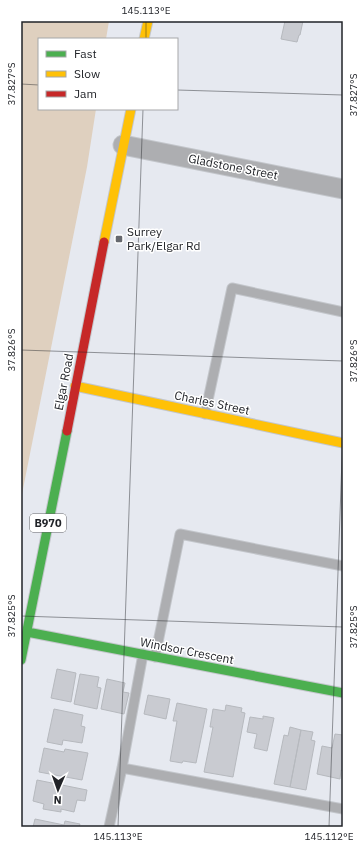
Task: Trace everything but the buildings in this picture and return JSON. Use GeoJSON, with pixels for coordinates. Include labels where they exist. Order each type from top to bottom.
{"type":"FeatureCollection","features":[{"type":"Feature","properties":{"kind":"street"},"geometry":{"type":"LineString","coordinates":[[144,38],[148,21]]}},
{"type":"Feature","properties":{"kind":"street","name":"Elgar Road"},"geometry":{"type":"LineString","coordinates":[[21,660],[26,632],[28,591],[75,386],[131,110]]}},
{"type":"Feature","properties":{"kind":"street","name":"Gladstone Street"},"geometry":{"type":"LineString","coordinates":[[124,146],[343,189]]}},
{"type":"Feature","properties":{"kind":"street","name":"Charles Street"},"geometry":{"type":"LineString","coordinates":[[75,386],[343,443]]}},
{"type":"Feature","properties":{"kind":"street","name":"Windsor Crescent"},"geometry":{"type":"LineString","coordinates":[[26,632],[343,692]]}},
{"type":"Feature","properties":{"kind":"lane"},"geometry":{"type":"LineString","coordinates":[[205,414],[232,288],[343,312]]}},
{"type":"Feature","properties":{"kind":"lane"},"geometry":{"type":"LineString","coordinates":[[155,657],[180,534],[343,566]]}},
{"type":"Feature","properties":{"kind":"lane"},"geometry":{"type":"LineString","coordinates":[[109,827],[122,768],[143,654]]}},
{"type":"Feature","properties":{"kind":"lane"},"geometry":{"type":"LineString","coordinates":[[122,768],[343,809]]}},
{"type":"Feature","properties":{"kind":"shaded area"},"geometry":{"type":"Polygon","coordinates":[[[21,21],[109,21],[106,38],[38,38],[38,110],[96,110],[87,167],[21,499],[21,21]]]}},
{"type":"Feature","properties":{"kind":"traffic: fast"},"geometry":{"type":"LineString","coordinates":[[21,660],[67,431]]}},
{"type":"Feature","properties":{"kind":"traffic: fast"},"geometry":{"type":"LineString","coordinates":[[27,632],[343,693]]}},
{"type":"Feature","properties":{"kind":"traffic: slow"},"geometry":{"type":"LineString","coordinates":[[144,38],[148,21]]}},
{"type":"Feature","properties":{"kind":"traffic: slow"},"geometry":{"type":"LineString","coordinates":[[104,242],[131,110]]}},
{"type":"Feature","properties":{"kind":"traffic: slow"},"geometry":{"type":"LineString","coordinates":[[75,386],[343,443]]}},
{"type":"Feature","properties":{"kind":"traffic: jam"},"geometry":{"type":"LineString","coordinates":[[67,431],[104,242]]}},
{"type":"Feature","properties":{"kind":"place","name":"Surrey Park/Elgar Rd"},"geometry":{"type":"Point","coordinates":[119,239]}}]}
